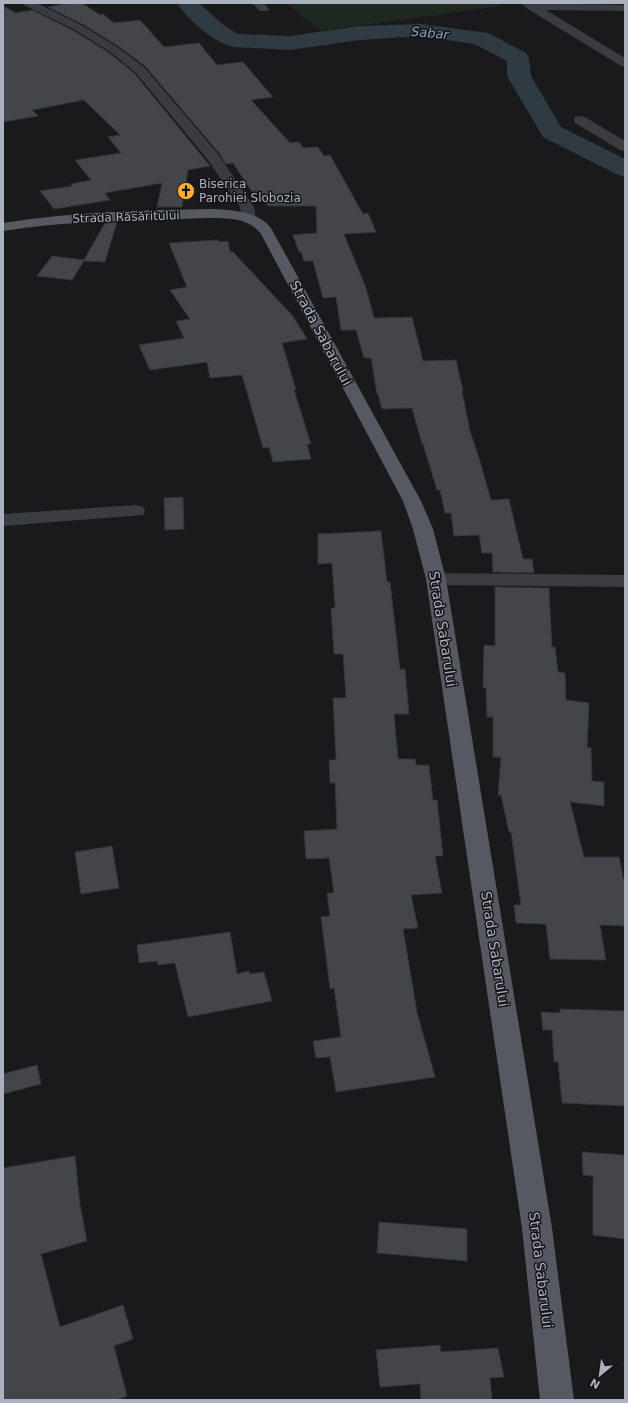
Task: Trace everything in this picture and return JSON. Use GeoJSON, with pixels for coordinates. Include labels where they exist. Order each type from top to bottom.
{"type":"FeatureCollection","features":[{"type":"Feature","properties":{"kind":"main road","name":"Strada Răsăritului"},"geometry":{"type":"LineString","coordinates":[[3,227],[96,217],[193,214],[228,215],[249,219]]}},
{"type":"Feature","properties":{"kind":"main road","name":"Strada Sabarului"},"geometry":{"type":"LineString","coordinates":[[249,219],[260,224],[268,234],[412,501],[423,529],[436,579],[487,899],[537,1228],[557,1400]]}},
{"type":"Feature","properties":{"kind":"street"},"geometry":{"type":"LineString","coordinates":[[28,3],[79,28],[112,48],[140,70],[213,157],[248,207],[250,213],[249,219]]}},
{"type":"Feature","properties":{"kind":"street"},"geometry":{"type":"LineString","coordinates":[[529,5],[625,8]]}},
{"type":"Feature","properties":{"kind":"street"},"geometry":{"type":"LineString","coordinates":[[529,5],[625,63]]}},
{"type":"Feature","properties":{"kind":"street"},"geometry":{"type":"LineString","coordinates":[[580,120],[625,147]]}},
{"type":"Feature","properties":{"kind":"street"},"geometry":{"type":"LineString","coordinates":[[3,520],[136,511]]}},
{"type":"Feature","properties":{"kind":"street"},"geometry":{"type":"LineString","coordinates":[[436,579],[625,581]]}},
{"type":"Feature","properties":{"kind":"shaded area"},"geometry":{"type":"Polygon","coordinates":[[[286,3],[497,3],[501,6],[321,31],[286,3]]]}},
{"type":"Feature","properties":{"kind":"building"},"geometry":{"type":"Polygon","coordinates":[[[69,3],[82,3],[100,15],[103,14],[114,23],[140,20],[164,47],[199,43],[217,65],[243,62],[273,97],[251,100],[290,143],[299,142],[303,148],[318,147],[324,156],[330,155],[363,214],[368,213],[376,232],[344,234],[366,288],[374,318],[412,317],[423,361],[456,360],[470,431],[491,500],[509,499],[523,559],[532,559],[534,573],[493,572],[492,553],[482,553],[479,535],[454,536],[451,513],[445,513],[440,490],[437,490],[412,408],[382,409],[377,394],[371,358],[364,358],[356,330],[341,330],[336,297],[323,298],[313,261],[304,261],[301,252],[299,252],[293,235],[317,233],[316,206],[268,206],[261,191],[252,192],[233,163],[226,164],[219,153],[145,66],[118,46],[84,25],[48,7],[69,3]]]}},
{"type":"Feature","properties":{"kind":"building"},"geometry":{"type":"Polygon","coordinates":[[[3,6],[16,13],[32,10],[74,31],[108,52],[135,74],[210,166],[188,170],[182,207],[157,207],[162,183],[105,193],[110,200],[54,209],[40,191],[72,186],[71,184],[91,180],[75,160],[121,153],[108,137],[120,135],[84,100],[32,110],[38,116],[3,122],[3,6]]]}},
{"type":"Feature","properties":{"kind":"building"},"geometry":{"type":"Polygon","coordinates":[[[117,222],[105,262],[84,261],[72,280],[37,276],[52,256],[84,260],[105,223],[117,222]]]}},
{"type":"Feature","properties":{"kind":"building"},"geometry":{"type":"Polygon","coordinates":[[[218,240],[219,242],[228,241],[230,252],[233,252],[293,316],[307,339],[282,343],[296,390],[294,390],[311,444],[307,444],[311,459],[273,462],[269,447],[263,448],[242,375],[210,378],[207,362],[150,370],[139,345],[184,338],[176,321],[190,319],[170,290],[187,287],[169,243],[218,240]]]}},
{"type":"Feature","properties":{"kind":"building"},"geometry":{"type":"Polygon","coordinates":[[[183,497],[184,529],[165,530],[164,498],[183,497]]]}},
{"type":"Feature","properties":{"kind":"building"},"geometry":{"type":"Polygon","coordinates":[[[381,531],[387,582],[390,582],[400,669],[405,669],[409,714],[394,714],[398,759],[415,759],[416,765],[429,765],[433,800],[437,800],[443,856],[435,856],[442,893],[411,895],[418,928],[403,929],[417,1012],[435,1077],[336,1092],[330,1057],[316,1058],[313,1041],[341,1037],[334,988],[330,989],[321,917],[330,916],[327,893],[334,893],[329,858],[306,859],[304,831],[337,829],[335,783],[330,783],[329,760],[336,760],[333,698],[346,698],[343,654],[334,654],[331,608],[335,608],[332,563],[318,564],[318,534],[381,531]]]}},
{"type":"Feature","properties":{"kind":"building"},"geometry":{"type":"Polygon","coordinates":[[[495,587],[549,588],[552,647],[555,647],[558,672],[565,673],[566,700],[589,703],[587,747],[591,748],[592,781],[604,782],[604,806],[570,802],[584,857],[619,857],[625,887],[625,926],[600,925],[606,960],[550,959],[546,924],[516,923],[514,905],[521,905],[511,832],[509,832],[501,795],[498,795],[501,757],[493,757],[493,717],[487,717],[486,688],[483,688],[484,645],[495,646],[495,587]]]}},
{"type":"Feature","properties":{"kind":"building"},"geometry":{"type":"Polygon","coordinates":[[[112,846],[119,888],[81,894],[75,852],[112,846]]]}},
{"type":"Feature","properties":{"kind":"building"},"geometry":{"type":"Polygon","coordinates":[[[230,932],[237,974],[249,971],[250,974],[264,972],[272,1001],[188,1017],[175,963],[158,965],[157,961],[139,963],[137,945],[230,932]]]}},
{"type":"Feature","properties":{"kind":"building"},"geometry":{"type":"Polygon","coordinates":[[[560,1009],[625,1011],[625,1106],[562,1103],[558,1062],[554,1062],[552,1030],[543,1030],[541,1012],[560,1013],[560,1009]]]}},
{"type":"Feature","properties":{"kind":"building"},"geometry":{"type":"Polygon","coordinates":[[[37,1065],[41,1084],[3,1094],[3,1074],[37,1065]]]}},
{"type":"Feature","properties":{"kind":"building"},"geometry":{"type":"Polygon","coordinates":[[[582,1152],[625,1155],[625,1239],[593,1235],[593,1176],[583,1175],[582,1152]]]}},
{"type":"Feature","properties":{"kind":"building"},"geometry":{"type":"Polygon","coordinates":[[[75,1156],[80,1205],[87,1241],[41,1254],[60,1327],[123,1305],[133,1339],[114,1346],[127,1396],[116,1400],[3,1400],[3,1168],[75,1156]]]}},
{"type":"Feature","properties":{"kind":"building"},"geometry":{"type":"Polygon","coordinates":[[[379,1222],[467,1229],[467,1261],[377,1253],[379,1222]]]}},
{"type":"Feature","properties":{"kind":"building"},"geometry":{"type":"Polygon","coordinates":[[[440,1345],[441,1352],[498,1348],[504,1377],[490,1378],[492,1400],[421,1400],[420,1384],[380,1387],[376,1350],[440,1345]]]}},
{"type":"Feature","properties":{"kind":"waterway","name":"Sabar"},"geometry":{"type":"LineString","coordinates":[[187,3],[213,28],[233,40],[290,43],[360,33],[421,30],[480,38],[518,58],[519,76],[552,132],[625,169]]}},
{"type":"Feature","properties":{"kind":"place","name":"Biserica Parohiei Slobozia"},"geometry":{"type":"Point","coordinates":[186,191]}}]}
